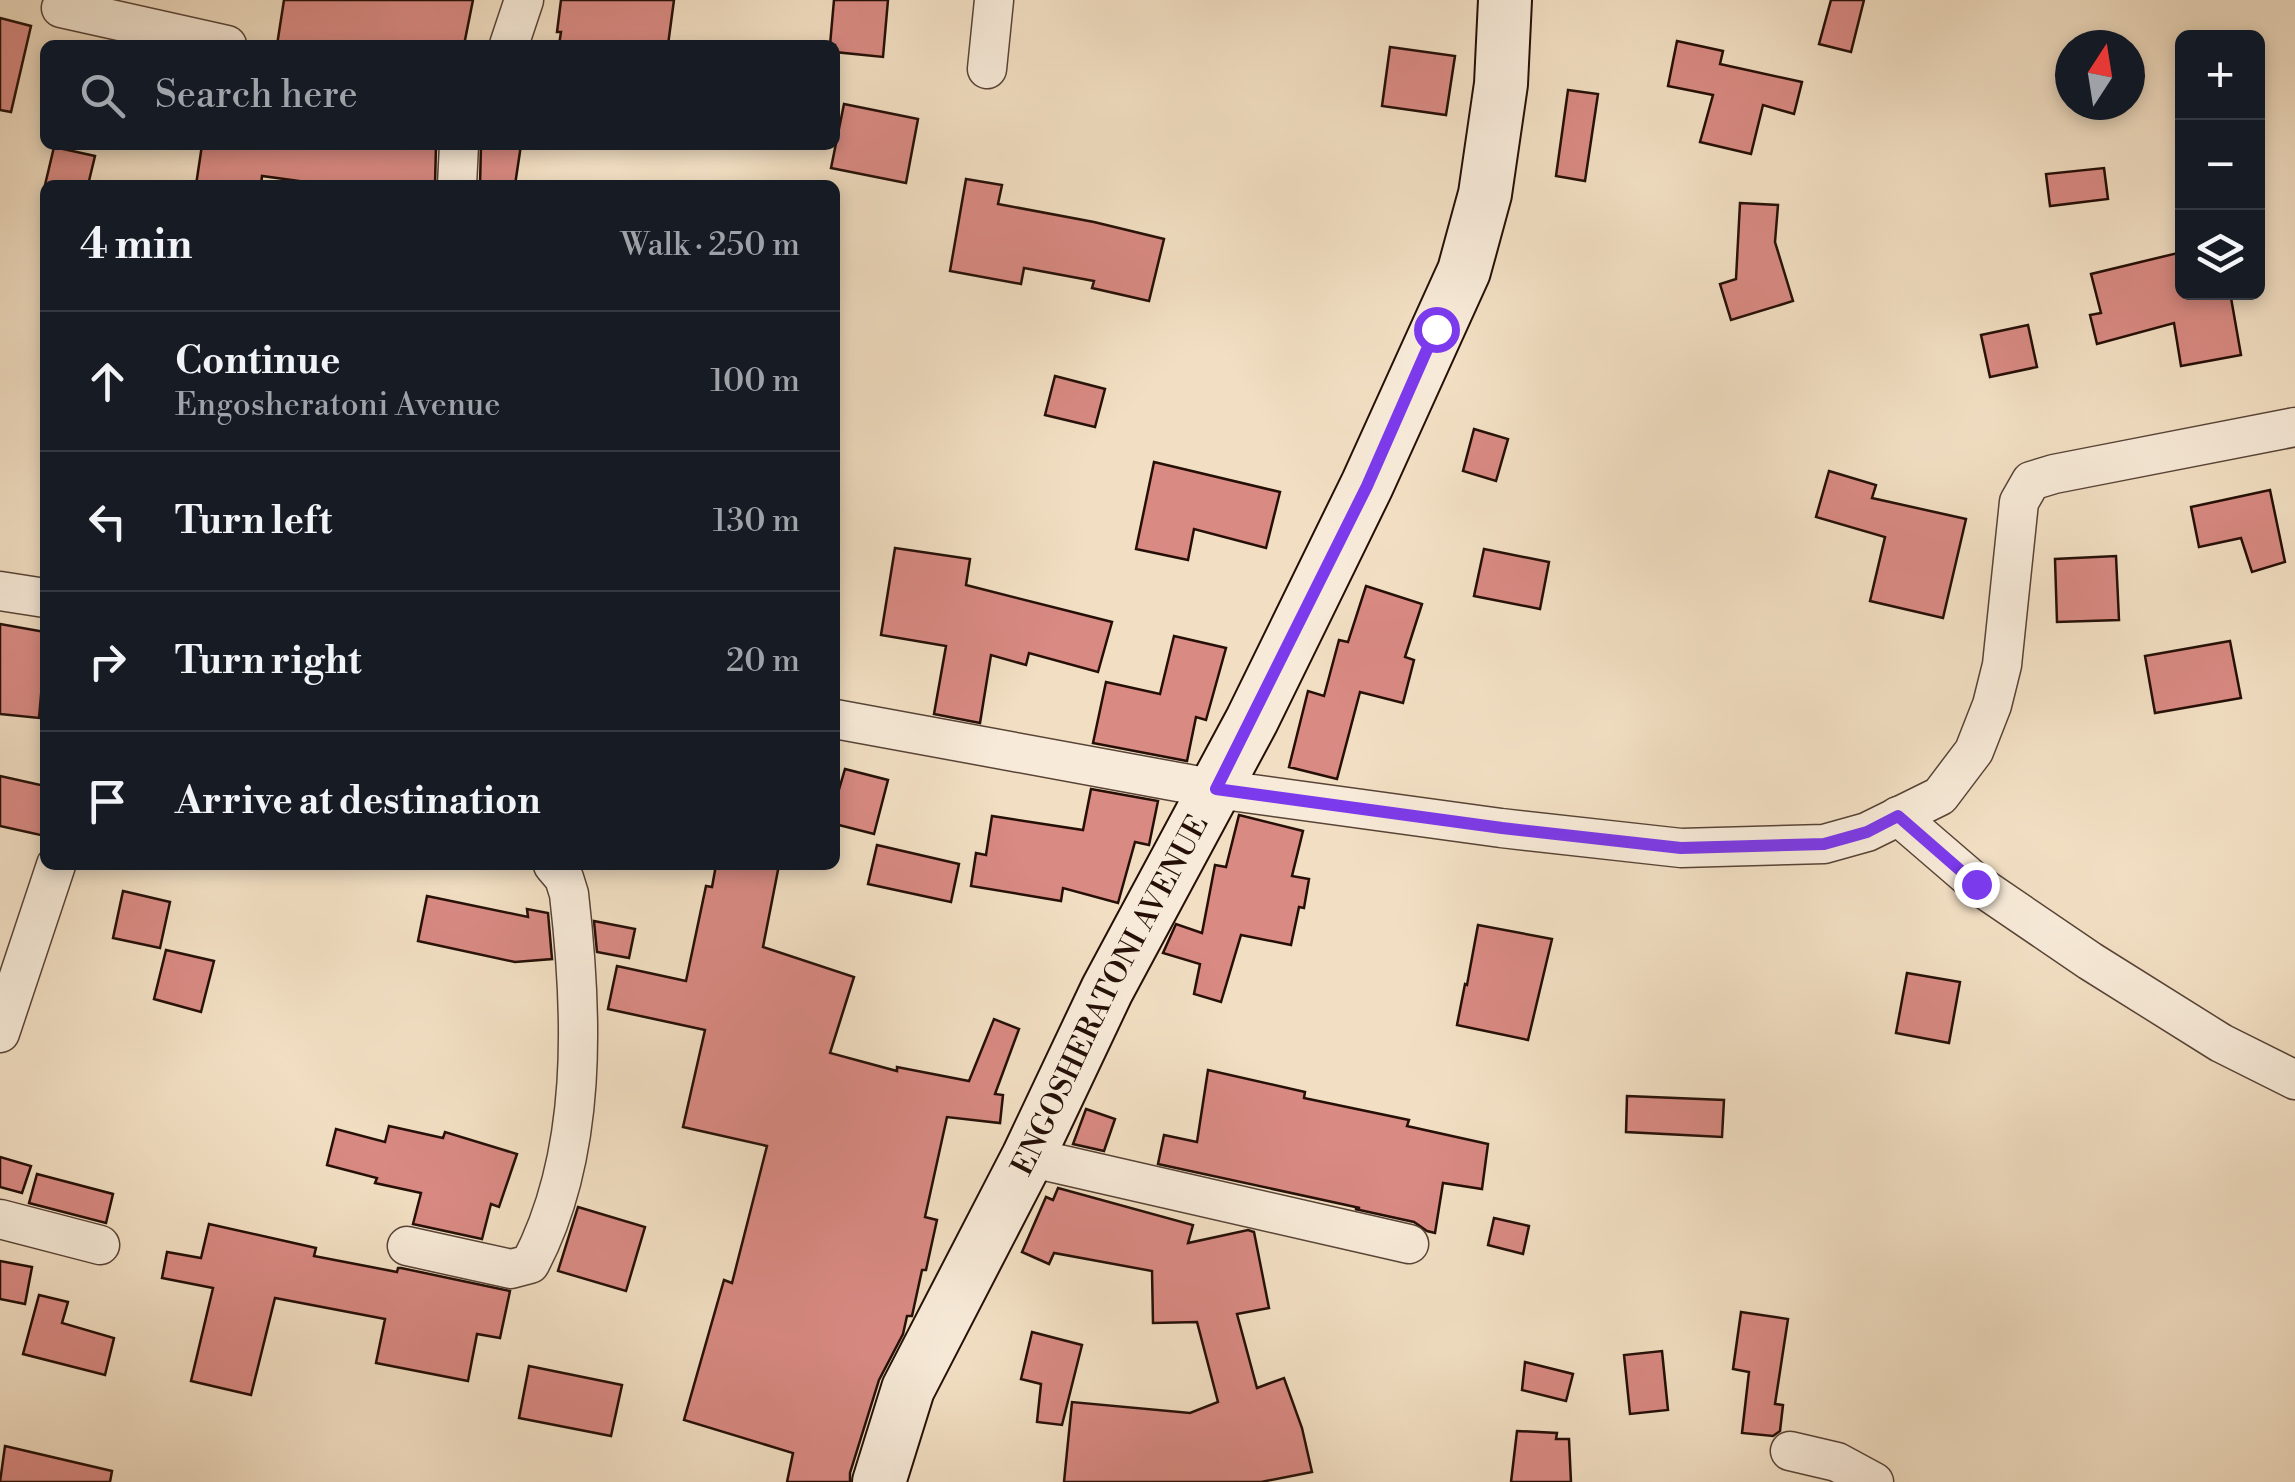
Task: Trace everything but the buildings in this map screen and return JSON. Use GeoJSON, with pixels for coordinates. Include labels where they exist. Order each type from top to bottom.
{"type":"FeatureCollection","features":[{"type":"Feature","properties":{"kind":"street"},"geometry":{"type":"LineString","coordinates":[[510,40],[524,0]]}},
{"type":"Feature","properties":{"kind":"street"},"geometry":{"type":"LineString","coordinates":[[987,69],[994,0]]}},
{"type":"Feature","properties":{"kind":"street","name":"ENGOSHERATONI AVENUE"},"geometry":{"type":"LineString","coordinates":[[878,1482],[908,1389],[1028,1157],[1107,990],[1216,789],[1367,486],[1464,271],[1485,194],[1501,84],[1504,0]]}},
{"type":"Feature","properties":{"kind":"street"},"geometry":{"type":"LineString","coordinates":[[61,8],[205,40]]}},
{"type":"Feature","properties":{"kind":"street"},"geometry":{"type":"LineString","coordinates":[[457,180],[459,150]]}},
{"type":"Feature","properties":{"kind":"street"},"geometry":{"type":"LineString","coordinates":[[840,720],[1216,789],[1502,828],[1681,848],[1824,844],[1867,832],[1940,796],[1974,751],[2002,664],[2019,502],[2031,482],[2054,474],[2295,426]]}},
{"type":"Feature","properties":{"kind":"street"},"geometry":{"type":"LineString","coordinates":[[0,592],[40,597]]}},
{"type":"Feature","properties":{"kind":"street"},"geometry":{"type":"LineString","coordinates":[[1898,816],[1976,884],[2090,961],[2221,1043],[2295,1080]]}},
{"type":"Feature","properties":{"kind":"street"},"geometry":{"type":"LineString","coordinates":[[0,1033],[54,870]]}},
{"type":"Feature","properties":{"kind":"street"},"geometry":{"type":"LineString","coordinates":[[407,1246],[511,1268],[530,1264],[542,1241],[558,1196],[575,1106],[579,1032],[569,894],[557,870]]}},
{"type":"Feature","properties":{"kind":"street"},"geometry":{"type":"LineString","coordinates":[[1028,1157],[1409,1244]]}},
{"type":"Feature","properties":{"kind":"street"},"geometry":{"type":"LineString","coordinates":[[0,1219],[100,1244]]}},
{"type":"Feature","properties":{"kind":"street"},"geometry":{"type":"LineString","coordinates":[[1790,1451],[1837,1462],[1874,1482]]}},
{"type":"Feature","properties":{"kind":"route"},"geometry":{"type":"LineString","coordinates":[[1436,329],[1367,486],[1216,789],[1681,848],[1824,844],[1867,832],[1898,816],[1976,884]]}}]}
